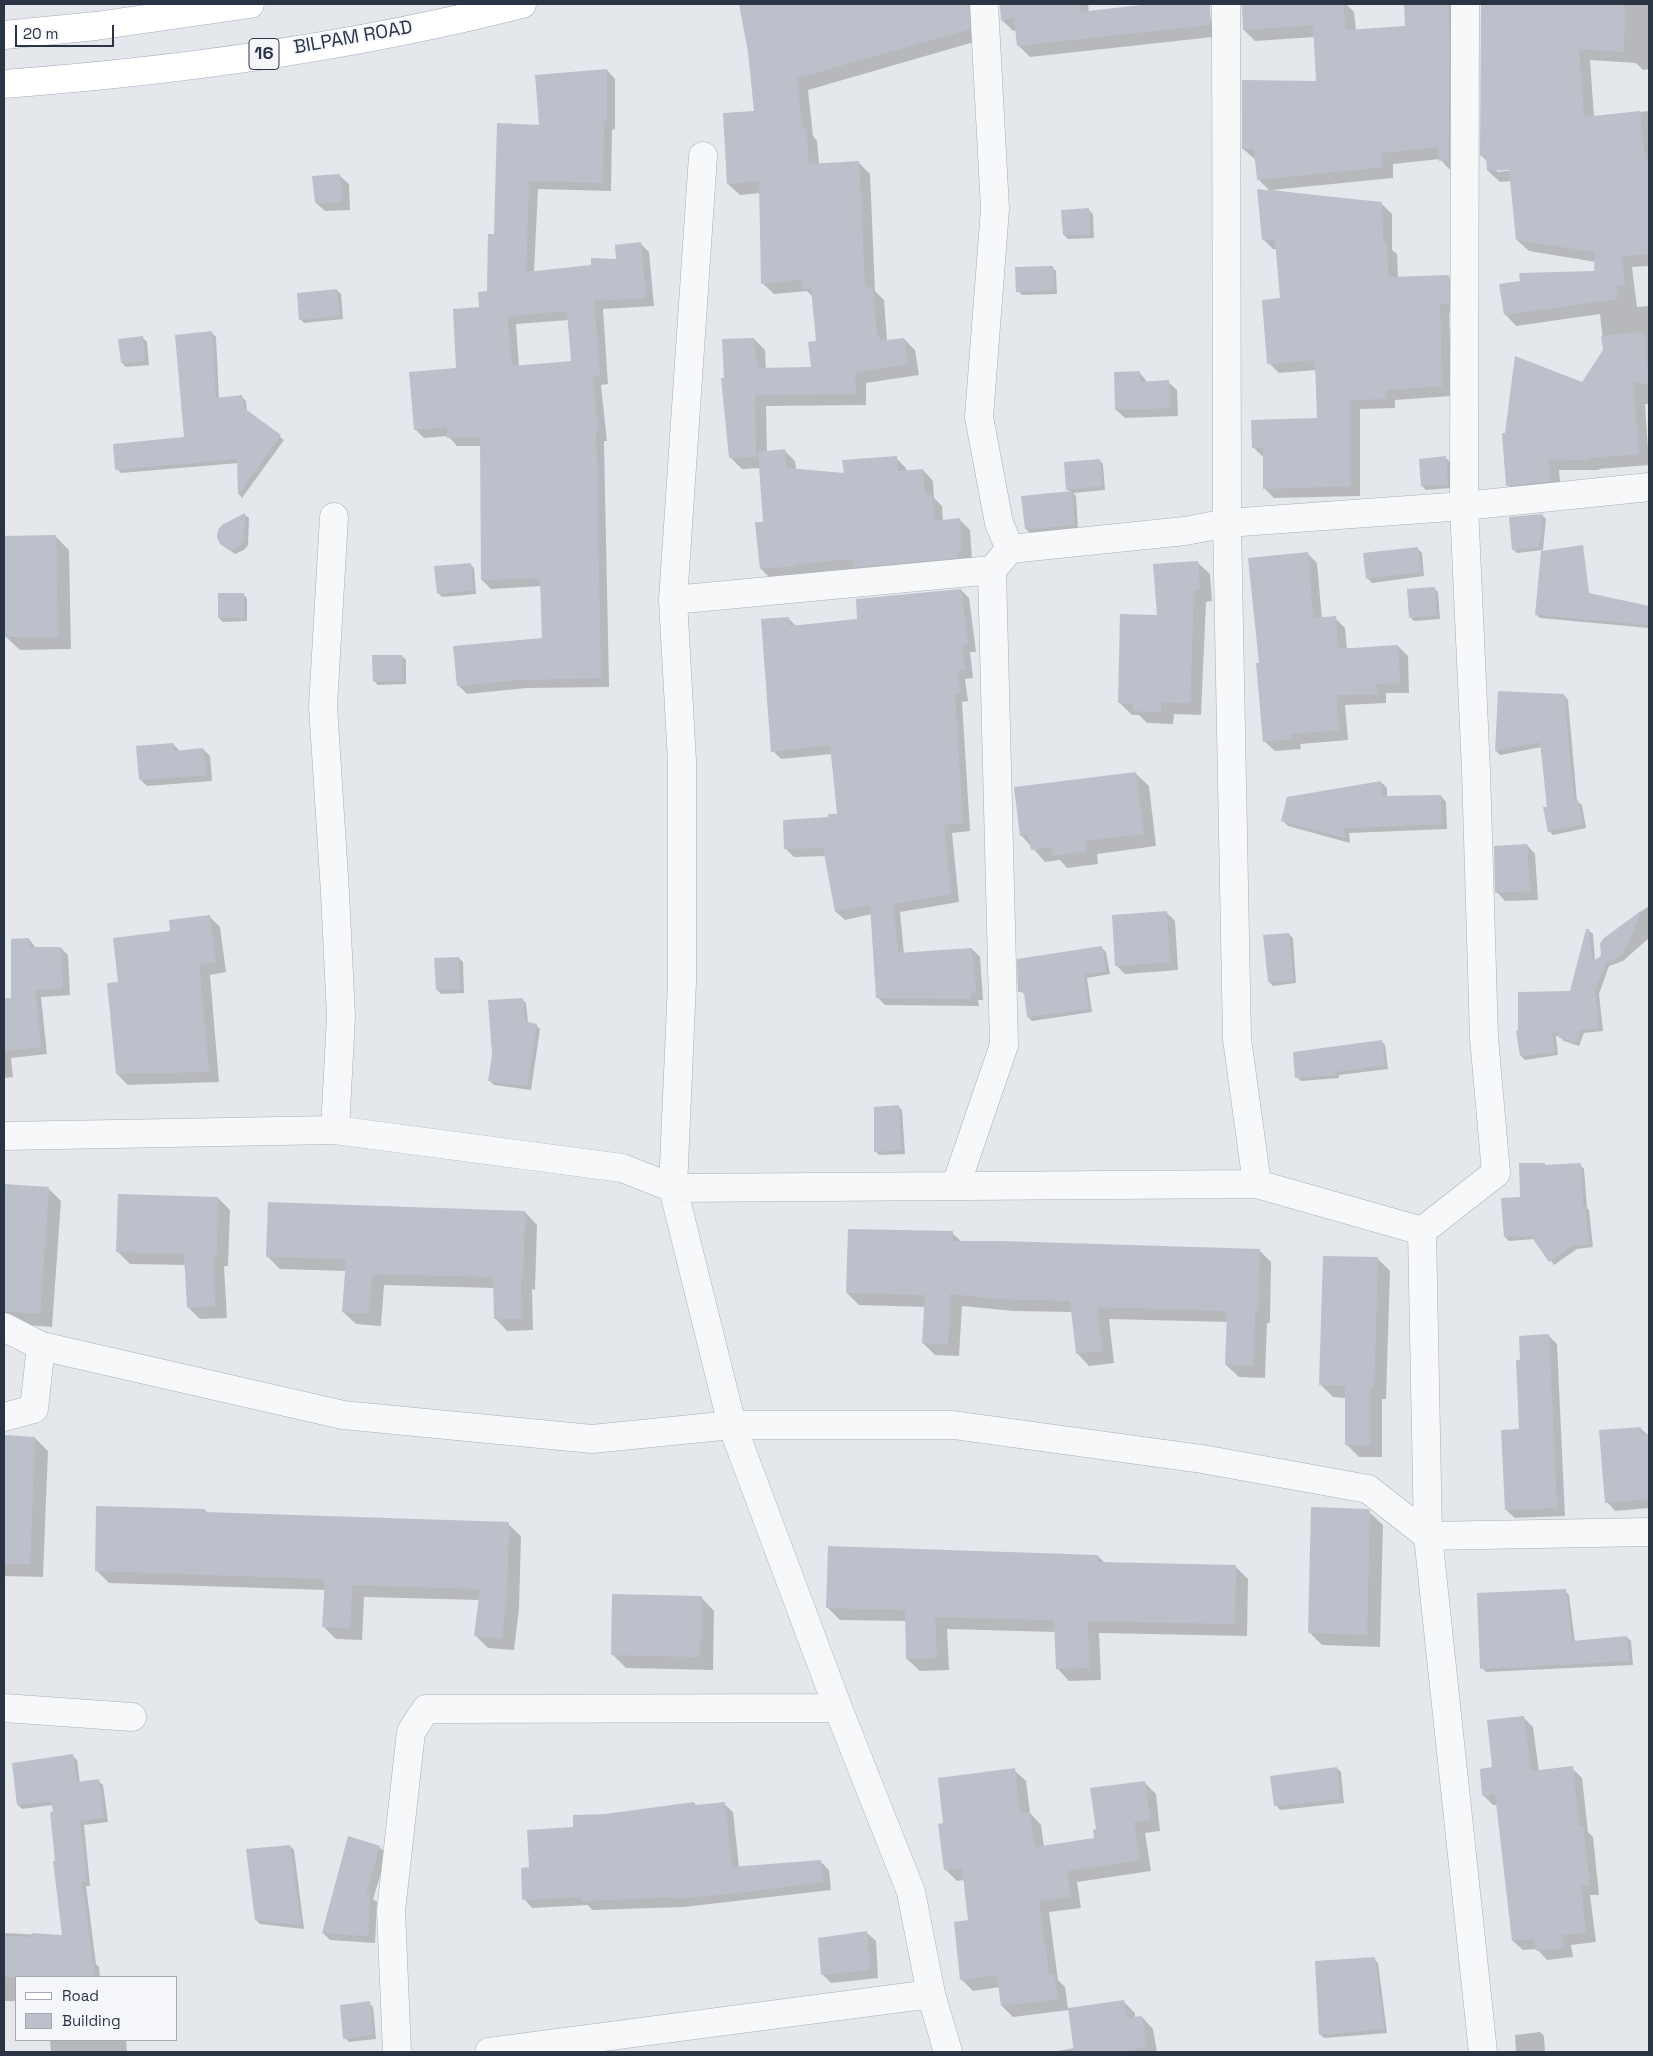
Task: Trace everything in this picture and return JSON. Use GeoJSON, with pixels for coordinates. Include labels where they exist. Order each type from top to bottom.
{"type":"FeatureCollection","features":[{"type":"Feature","properties":{"kind":"main road"},"geometry":{"type":"LineString","coordinates":[[4,35],[96,26],[250,4]]}},
{"type":"Feature","properties":{"kind":"main road","name":"BILPAM ROAD"},"geometry":{"type":"LineString","coordinates":[[4,84],[93,77],[213,62],[363,38],[522,4]]}},
{"type":"Feature","properties":{"kind":"street"},"geometry":{"type":"LineString","coordinates":[[984,4],[995,209],[978,417],[999,522],[1010,549]]}},
{"type":"Feature","properties":{"kind":"street"},"geometry":{"type":"LineString","coordinates":[[1226,4],[1227,523],[1237,1039],[1256,1184]]}},
{"type":"Feature","properties":{"kind":"street"},"geometry":{"type":"LineString","coordinates":[[1422,1231],[1496,1173],[1484,1038],[1477,781],[1464,506],[1465,4]]}},
{"type":"Feature","properties":{"kind":"street"},"geometry":{"type":"LineString","coordinates":[[703,156],[673,600],[682,760],[682,982],[673,1188],[732,1425],[838,1708],[911,1892],[932,1994],[948,2052]]}},
{"type":"Feature","properties":{"kind":"street"},"geometry":{"type":"LineString","coordinates":[[956,1186],[1004,1045],[992,570],[1010,549],[1185,531],[1227,523],[1464,506],[1649,488]]}},
{"type":"Feature","properties":{"kind":"street"},"geometry":{"type":"LineString","coordinates":[[334,517],[323,706],[341,1016],[334,1130]]}},
{"type":"Feature","properties":{"kind":"street"},"geometry":{"type":"LineString","coordinates":[[673,600],[992,570]]}},
{"type":"Feature","properties":{"kind":"street"},"geometry":{"type":"LineString","coordinates":[[4,1136],[334,1130],[622,1168],[673,1188],[1256,1184],[1422,1231]]}},
{"type":"Feature","properties":{"kind":"street"},"geometry":{"type":"LineString","coordinates":[[1422,1231],[1428,1536],[1483,2052]]}},
{"type":"Feature","properties":{"kind":"street"},"geometry":{"type":"LineString","coordinates":[[4,1327],[41,1346],[343,1416],[592,1439],[732,1425],[953,1425],[1202,1459],[1368,1489],[1428,1536],[1649,1532]]}},
{"type":"Feature","properties":{"kind":"street"},"geometry":{"type":"LineString","coordinates":[[4,1416],[34,1409],[41,1346]]}},
{"type":"Feature","properties":{"kind":"street"},"geometry":{"type":"LineString","coordinates":[[4,1708],[132,1717]]}},
{"type":"Feature","properties":{"kind":"street"},"geometry":{"type":"LineString","coordinates":[[397,2052],[391,1911],[411,1732],[426,1709],[838,1708]]}},
{"type":"Feature","properties":{"kind":"street"},"geometry":{"type":"LineString","coordinates":[[489,2052],[932,1994]]}},
{"type":"Feature","properties":{"kind":"building"},"geometry":{"type":"Polygon","coordinates":[[[739,4],[969,4],[970,29],[797,78],[802,128],[806,128],[809,164],[859,161],[865,288],[873,287],[877,337],[880,337],[880,341],[904,338],[908,364],[855,372],[855,394],[755,395],[756,457],[729,458],[721,378],[724,378],[722,339],[754,338],[758,368],[811,367],[808,342],[816,341],[811,288],[803,289],[802,279],[761,284],[759,181],[727,184],[723,113],[754,111],[748,52],[739,4]]]}},
{"type":"Feature","properties":{"kind":"building"},"geometry":{"type":"Polygon","coordinates":[[[1000,4],[1079,4],[1080,12],[1141,4],[1210,4],[1210,25],[1017,46],[1014,17],[1001,21],[1000,4]]]}},
{"type":"Feature","properties":{"kind":"building"},"geometry":{"type":"Polygon","coordinates":[[[1242,4],[1343,4],[1346,30],[1405,26],[1404,4],[1449,4],[1449,160],[1439,161],[1438,147],[1382,153],[1382,167],[1257,180],[1254,149],[1242,149],[1242,80],[1316,81],[1313,25],[1243,30],[1242,4]]]}},
{"type":"Feature","properties":{"kind":"building"},"geometry":{"type":"Polygon","coordinates":[[[1481,4],[1625,4],[1624,52],[1579,49],[1584,117],[1640,111],[1645,159],[1649,159],[1649,254],[1621,256],[1625,285],[1616,286],[1617,299],[1504,315],[1499,284],[1520,281],[1519,273],[1594,271],[1595,252],[1516,240],[1509,170],[1487,171],[1486,156],[1480,156],[1481,4]]]}},
{"type":"Feature","properties":{"kind":"building"},"geometry":{"type":"Polygon","coordinates":[[[607,69],[607,121],[604,121],[603,183],[529,181],[526,272],[591,265],[591,258],[616,259],[615,245],[641,242],[646,298],[594,301],[600,376],[593,377],[598,432],[596,432],[601,678],[517,680],[457,686],[453,646],[542,638],[540,578],[481,580],[480,437],[447,438],[447,427],[414,430],[409,372],[456,368],[453,309],[479,307],[478,292],[487,291],[488,234],[494,234],[497,123],[539,125],[535,75],[607,69]],[[567,311],[507,316],[512,366],[571,361],[567,311]]]}},
{"type":"Feature","properties":{"kind":"building"},"geometry":{"type":"Polygon","coordinates":[[[340,174],[342,202],[315,203],[312,176],[340,174]]]}},
{"type":"Feature","properties":{"kind":"building"},"geometry":{"type":"Polygon","coordinates":[[[1257,189],[1382,202],[1383,243],[1387,243],[1388,277],[1449,275],[1449,303],[1440,304],[1442,386],[1386,390],[1386,399],[1350,400],[1350,486],[1263,489],[1263,447],[1252,448],[1251,420],[1317,418],[1315,360],[1267,364],[1262,300],[1280,298],[1275,239],[1262,240],[1257,189]]]}},
{"type":"Feature","properties":{"kind":"building"},"geometry":{"type":"Polygon","coordinates":[[[1089,208],[1090,235],[1063,235],[1061,210],[1089,208]]]}},
{"type":"Feature","properties":{"kind":"building"},"geometry":{"type":"Polygon","coordinates":[[[1053,266],[1054,290],[1016,292],[1015,267],[1053,266]]]}},
{"type":"Feature","properties":{"kind":"building"},"geometry":{"type":"Polygon","coordinates":[[[337,289],[340,316],[299,320],[297,293],[337,289]]]}},
{"type":"Feature","properties":{"kind":"building"},"geometry":{"type":"Polygon","coordinates":[[[212,331],[216,398],[242,395],[244,408],[281,435],[238,495],[237,459],[115,470],[113,444],[184,437],[175,335],[212,331]]]}},
{"type":"Feature","properties":{"kind":"building"},"geometry":{"type":"Polygon","coordinates":[[[1644,332],[1649,385],[1633,381],[1639,454],[1588,458],[1588,460],[1548,459],[1550,481],[1506,486],[1502,433],[1505,433],[1515,356],[1582,382],[1603,350],[1601,336],[1644,332]]]}},
{"type":"Feature","properties":{"kind":"building"},"geometry":{"type":"Polygon","coordinates":[[[143,336],[145,361],[121,363],[118,339],[143,336]]]}},
{"type":"Feature","properties":{"kind":"building"},"geometry":{"type":"Polygon","coordinates":[[[1140,371],[1140,382],[1169,380],[1170,408],[1115,410],[1114,372],[1140,371]]]}},
{"type":"Feature","properties":{"kind":"building"},"geometry":{"type":"Polygon","coordinates":[[[785,449],[787,468],[844,473],[842,460],[897,456],[898,471],[923,469],[925,495],[932,494],[934,521],[960,518],[962,550],[957,551],[958,558],[853,567],[853,559],[760,569],[755,522],[763,522],[758,452],[785,449]]]}},
{"type":"Feature","properties":{"kind":"building"},"geometry":{"type":"Polygon","coordinates":[[[1446,456],[1448,485],[1421,486],[1419,459],[1446,456]]]}},
{"type":"Feature","properties":{"kind":"building"},"geometry":{"type":"Polygon","coordinates":[[[1100,459],[1102,486],[1066,490],[1064,462],[1100,459]]]}},
{"type":"Feature","properties":{"kind":"building"},"geometry":{"type":"Polygon","coordinates":[[[1072,491],[1075,525],[1025,529],[1021,496],[1072,491]]]}},
{"type":"Feature","properties":{"kind":"building"},"geometry":{"type":"Polygon","coordinates":[[[245,513],[244,540],[240,546],[230,551],[220,544],[217,538],[218,530],[222,525],[245,513]]]}},
{"type":"Feature","properties":{"kind":"building"},"geometry":{"type":"Polygon","coordinates":[[[1543,514],[1539,547],[1512,550],[1509,517],[1543,514]]]}},
{"type":"Feature","properties":{"kind":"building"},"geometry":{"type":"Polygon","coordinates":[[[56,535],[58,637],[5,637],[4,536],[56,535]]]}},
{"type":"Feature","properties":{"kind":"building"},"geometry":{"type":"Polygon","coordinates":[[[1583,545],[1589,593],[1649,606],[1649,625],[1535,615],[1541,551],[1583,545]]]}},
{"type":"Feature","properties":{"kind":"building"},"geometry":{"type":"Polygon","coordinates":[[[1418,547],[1421,572],[1366,579],[1363,553],[1418,547]]]}},
{"type":"Feature","properties":{"kind":"building"},"geometry":{"type":"Polygon","coordinates":[[[1308,552],[1313,618],[1336,616],[1338,649],[1398,645],[1400,683],[1376,684],[1377,694],[1336,695],[1339,730],[1291,734],[1291,739],[1263,742],[1256,663],[1259,663],[1248,558],[1308,552]]]}},
{"type":"Feature","properties":{"kind":"building"},"geometry":{"type":"Polygon","coordinates":[[[1198,561],[1200,589],[1194,590],[1190,703],[1162,702],[1161,712],[1133,711],[1134,704],[1118,703],[1120,614],[1157,615],[1153,564],[1198,561]]]}},
{"type":"Feature","properties":{"kind":"building"},"geometry":{"type":"Polygon","coordinates":[[[471,563],[473,590],[437,594],[434,566],[471,563]]]}},
{"type":"Feature","properties":{"kind":"building"},"geometry":{"type":"Polygon","coordinates":[[[1435,587],[1437,615],[1409,618],[1407,589],[1435,587]]]}},
{"type":"Feature","properties":{"kind":"building"},"geometry":{"type":"Polygon","coordinates":[[[961,589],[968,644],[962,645],[966,670],[957,671],[960,693],[955,694],[963,823],[944,825],[951,894],[893,904],[898,953],[972,948],[976,992],[971,993],[971,999],[876,998],[870,905],[835,912],[823,848],[784,849],[783,820],[828,817],[828,814],[837,814],[830,745],[771,752],[761,619],[789,617],[790,626],[857,619],[856,599],[961,589]]]}},
{"type":"Feature","properties":{"kind":"building"},"geometry":{"type":"Polygon","coordinates":[[[218,593],[244,593],[244,618],[218,618],[218,593]]]}},
{"type":"Feature","properties":{"kind":"building"},"geometry":{"type":"Polygon","coordinates":[[[372,655],[402,655],[403,681],[373,682],[372,655]]]}},
{"type":"Feature","properties":{"kind":"building"},"geometry":{"type":"Polygon","coordinates":[[[1498,691],[1564,694],[1574,801],[1578,800],[1583,824],[1548,832],[1543,807],[1547,807],[1540,742],[1495,751],[1498,691]]]}},
{"type":"Feature","properties":{"kind":"building"},"geometry":{"type":"Polygon","coordinates":[[[173,743],[174,751],[203,748],[206,775],[139,780],[136,746],[173,743]]]}},
{"type":"Feature","properties":{"kind":"building"},"geometry":{"type":"Polygon","coordinates":[[[1136,772],[1144,834],[1084,841],[1086,851],[1053,856],[1052,847],[1031,850],[1028,834],[1020,836],[1014,787],[1136,772]]]}},
{"type":"Feature","properties":{"kind":"building"},"geometry":{"type":"Polygon","coordinates":[[[1381,781],[1382,796],[1441,795],[1442,824],[1344,828],[1345,838],[1281,821],[1287,797],[1381,781]]]}},
{"type":"Feature","properties":{"kind":"building"},"geometry":{"type":"Polygon","coordinates":[[[1527,844],[1530,891],[1495,893],[1494,846],[1527,844]]]}},
{"type":"Feature","properties":{"kind":"building"},"geometry":{"type":"Polygon","coordinates":[[[1642,910],[1622,956],[1606,962],[1595,990],[1599,1028],[1580,1030],[1576,1043],[1558,1037],[1560,1032],[1552,1033],[1555,1052],[1520,1056],[1516,1031],[1518,1031],[1518,992],[1570,991],[1586,929],[1589,929],[1592,962],[1601,956],[1600,943],[1604,938],[1642,910]]]}},
{"type":"Feature","properties":{"kind":"building"},"geometry":{"type":"Polygon","coordinates":[[[1167,911],[1170,962],[1115,966],[1112,915],[1167,911]]]}},
{"type":"Feature","properties":{"kind":"building"},"geometry":{"type":"Polygon","coordinates":[[[210,915],[216,962],[199,964],[209,1072],[116,1074],[107,983],[118,982],[113,938],[170,931],[169,920],[210,915]]]}},
{"type":"Feature","properties":{"kind":"building"},"geometry":{"type":"Polygon","coordinates":[[[1289,933],[1293,980],[1268,982],[1263,935],[1289,933]]]}},
{"type":"Feature","properties":{"kind":"building"},"geometry":{"type":"Polygon","coordinates":[[[29,938],[30,947],[61,947],[63,988],[35,990],[41,1047],[4,1051],[4,998],[11,998],[11,939],[29,938]]]}},
{"type":"Feature","properties":{"kind":"building"},"geometry":{"type":"Polygon","coordinates":[[[1102,946],[1106,971],[1084,974],[1089,1009],[1027,1017],[1024,992],[1018,992],[1017,959],[1102,946]]]}},
{"type":"Feature","properties":{"kind":"building"},"geometry":{"type":"Polygon","coordinates":[[[459,957],[460,990],[436,990],[434,958],[459,957]]]}},
{"type":"Feature","properties":{"kind":"building"},"geometry":{"type":"Polygon","coordinates":[[[523,998],[525,1021],[537,1024],[527,1086],[488,1081],[492,1055],[488,1000],[523,998]]]}},
{"type":"Feature","properties":{"kind":"building"},"geometry":{"type":"Polygon","coordinates":[[[1382,1040],[1385,1065],[1335,1072],[1336,1075],[1295,1078],[1293,1052],[1382,1040]]]}},
{"type":"Feature","properties":{"kind":"building"},"geometry":{"type":"Polygon","coordinates":[[[899,1105],[901,1150],[874,1152],[874,1107],[899,1105]]]}},
{"type":"Feature","properties":{"kind":"building"},"geometry":{"type":"Polygon","coordinates":[[[1519,1163],[1545,1163],[1545,1165],[1581,1163],[1583,1205],[1585,1205],[1589,1244],[1572,1246],[1549,1262],[1531,1236],[1504,1237],[1501,1198],[1520,1197],[1519,1163]]]}},
{"type":"Feature","properties":{"kind":"building"},"geometry":{"type":"Polygon","coordinates":[[[4,1184],[49,1187],[40,1314],[4,1311],[4,1184]]]}},
{"type":"Feature","properties":{"kind":"building"},"geometry":{"type":"Polygon","coordinates":[[[118,1194],[218,1197],[217,1255],[213,1255],[215,1306],[187,1308],[184,1254],[116,1252],[118,1194]]]}},
{"type":"Feature","properties":{"kind":"building"},"geometry":{"type":"Polygon","coordinates":[[[268,1202],[525,1211],[523,1278],[521,1278],[522,1319],[494,1319],[493,1277],[372,1274],[369,1314],[342,1312],[346,1259],[266,1257],[268,1202]]]}},
{"type":"Feature","properties":{"kind":"building"},"geometry":{"type":"Polygon","coordinates":[[[848,1229],[953,1231],[953,1241],[1260,1249],[1258,1312],[1255,1312],[1253,1366],[1225,1365],[1227,1311],[1097,1307],[1102,1351],[1076,1354],[1070,1301],[1000,1299],[950,1294],[948,1345],[922,1343],[925,1295],[846,1293],[848,1229]]]}},
{"type":"Feature","properties":{"kind":"building"},"geometry":{"type":"Polygon","coordinates":[[[1323,1256],[1378,1257],[1374,1387],[1370,1387],[1370,1445],[1345,1445],[1345,1386],[1319,1385],[1323,1256]]]}},
{"type":"Feature","properties":{"kind":"building"},"geometry":{"type":"Polygon","coordinates":[[[1549,1334],[1557,1508],[1505,1510],[1501,1430],[1519,1429],[1516,1360],[1520,1360],[1519,1336],[1549,1334]]]}},
{"type":"Feature","properties":{"kind":"building"},"geometry":{"type":"Polygon","coordinates":[[[1641,1427],[1641,1435],[1649,1434],[1649,1499],[1605,1503],[1599,1430],[1641,1427]]]}},
{"type":"Feature","properties":{"kind":"building"},"geometry":{"type":"Polygon","coordinates":[[[4,1435],[35,1437],[30,1564],[4,1564],[4,1435]]]}},
{"type":"Feature","properties":{"kind":"building"},"geometry":{"type":"Polygon","coordinates":[[[96,1506],[205,1509],[205,1512],[509,1522],[507,1594],[502,1639],[474,1636],[480,1589],[352,1585],[350,1628],[322,1627],[325,1579],[95,1571],[96,1506]]]}},
{"type":"Feature","properties":{"kind":"building"},"geometry":{"type":"Polygon","coordinates":[[[1311,1507],[1368,1509],[1370,1511],[1367,1635],[1308,1633],[1311,1507]]]}},
{"type":"Feature","properties":{"kind":"building"},"geometry":{"type":"Polygon","coordinates":[[[828,1546],[1098,1555],[1098,1562],[1236,1565],[1235,1624],[1088,1621],[1089,1668],[1056,1669],[1054,1620],[935,1617],[937,1658],[906,1659],[905,1610],[826,1608],[828,1546]]]}},
{"type":"Feature","properties":{"kind":"building"},"geometry":{"type":"Polygon","coordinates":[[[1566,1589],[1572,1641],[1627,1636],[1629,1661],[1480,1669],[1477,1593],[1566,1589]]]}},
{"type":"Feature","properties":{"kind":"building"},"geometry":{"type":"Polygon","coordinates":[[[612,1594],[702,1596],[700,1657],[611,1655],[612,1594]]]}},
{"type":"Feature","properties":{"kind":"building"},"geometry":{"type":"Polygon","coordinates":[[[1524,1716],[1531,1771],[1573,1766],[1579,1826],[1583,1826],[1590,1886],[1581,1886],[1586,1933],[1562,1935],[1564,1948],[1536,1951],[1534,1939],[1512,1941],[1495,1794],[1482,1796],[1480,1769],[1492,1767],[1487,1720],[1524,1716]]]}},
{"type":"Feature","properties":{"kind":"building"},"geometry":{"type":"Polygon","coordinates":[[[73,1754],[77,1782],[99,1779],[104,1818],[80,1821],[87,1882],[82,1882],[95,1976],[4,1977],[4,1936],[32,1937],[32,1933],[62,1935],[53,1861],[55,1861],[50,1812],[53,1812],[51,1801],[17,1805],[12,1763],[73,1754]]]}},
{"type":"Feature","properties":{"kind":"building"},"geometry":{"type":"Polygon","coordinates":[[[1337,1767],[1340,1799],[1274,1806],[1270,1776],[1337,1767]]]}},
{"type":"Feature","properties":{"kind":"building"},"geometry":{"type":"Polygon","coordinates":[[[1015,1768],[1020,1814],[1030,1812],[1035,1847],[1094,1838],[1093,1830],[1096,1829],[1090,1788],[1145,1781],[1150,1820],[1134,1822],[1140,1860],[1067,1871],[1070,1897],[1039,1901],[1049,1975],[1054,1974],[1058,1999],[1001,2006],[997,1975],[960,1980],[954,1922],[968,1920],[962,1868],[944,1870],[938,1824],[943,1823],[938,1778],[1015,1768]]]}},
{"type":"Feature","properties":{"kind":"building"},"geometry":{"type":"Polygon","coordinates":[[[694,1802],[695,1805],[725,1802],[732,1867],[821,1860],[823,1882],[674,1899],[674,1897],[582,1901],[581,1897],[522,1900],[521,1868],[529,1867],[527,1830],[573,1827],[573,1815],[605,1814],[694,1802]]]}},
{"type":"Feature","properties":{"kind":"building"},"geometry":{"type":"Polygon","coordinates":[[[348,1836],[380,1846],[366,1893],[370,1894],[368,1936],[322,1933],[348,1836]]]}},
{"type":"Feature","properties":{"kind":"building"},"geometry":{"type":"Polygon","coordinates":[[[290,1845],[301,1925],[255,1920],[246,1849],[290,1845]]]}},
{"type":"Feature","properties":{"kind":"building"},"geometry":{"type":"Polygon","coordinates":[[[867,1931],[870,1970],[821,1975],[818,1938],[867,1931]]]}},
{"type":"Feature","properties":{"kind":"building"},"geometry":{"type":"Polygon","coordinates":[[[1375,1957],[1384,2029],[1319,2035],[1315,1961],[1375,1957]]]}},
{"type":"Feature","properties":{"kind":"building"},"geometry":{"type":"Polygon","coordinates":[[[1124,2000],[1126,2018],[1142,2016],[1147,2047],[1134,2049],[1135,2052],[1074,2052],[1068,2008],[1124,2000]]]}},
{"type":"Feature","properties":{"kind":"building"},"geometry":{"type":"Polygon","coordinates":[[[370,2001],[373,2035],[343,2039],[340,2005],[370,2001]]]}}]}
